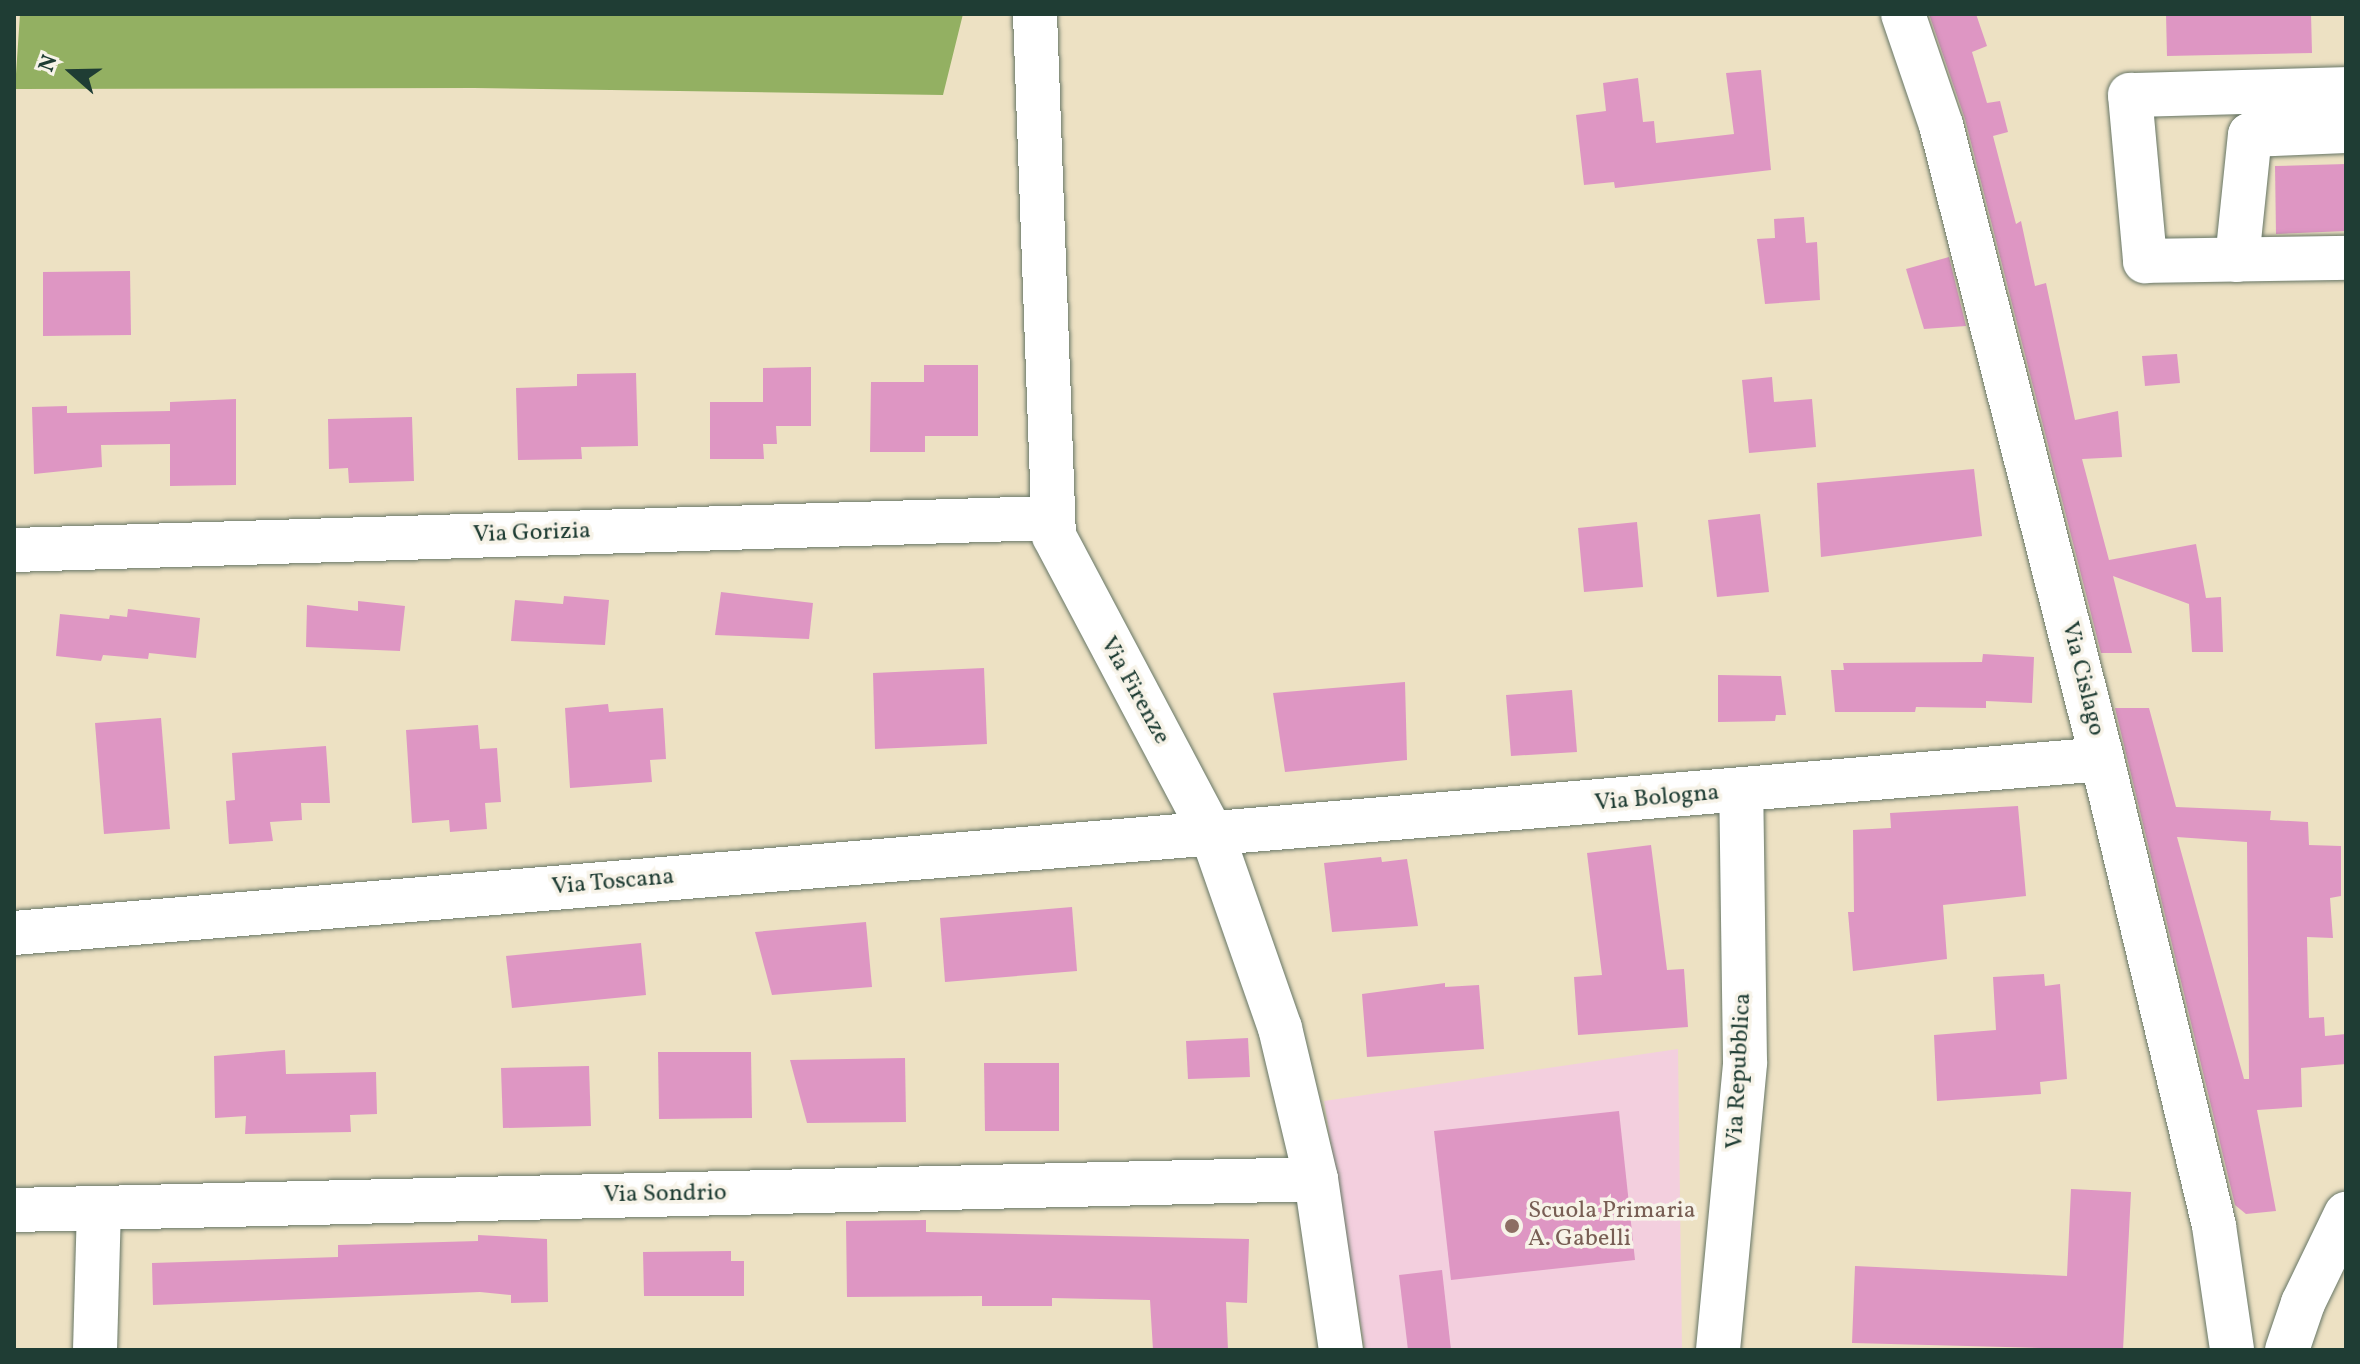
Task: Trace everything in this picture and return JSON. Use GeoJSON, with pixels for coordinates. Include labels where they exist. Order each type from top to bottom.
{"type":"FeatureCollection","features":[{"type":"Feature","properties":{"kind":"street","name":"Via Firenze"},"geometry":{"type":"LineString","coordinates":[[1035,14],[1051,518],[1068,570],[1212,834],[1280,1028],[1316,1179],[1341,1350]]}},
{"type":"Feature","properties":{"kind":"street","name":"Via Cislago"},"geometry":{"type":"LineString","coordinates":[[1903,14],[1941,125],[2102,759],[2205,1187],[2228,1307],[2232,1350]]}},
{"type":"Feature","properties":{"kind":"street"},"geometry":{"type":"LineString","coordinates":[[2346,89],[2130,95],[2145,261],[2346,258]]}},
{"type":"Feature","properties":{"kind":"street"},"geometry":{"type":"LineString","coordinates":[[2237,260],[2250,135],[2346,131]]}},
{"type":"Feature","properties":{"kind":"street","name":"Via Gorizia"},"geometry":{"type":"LineString","coordinates":[[14,550],[1051,518]]}},
{"type":"Feature","properties":{"kind":"street","name":"Via Bologna"},"geometry":{"type":"LineString","coordinates":[[1212,834],[1741,792],[2102,759]]}},
{"type":"Feature","properties":{"kind":"street","name":"Via Repubblica"},"geometry":{"type":"LineString","coordinates":[[1718,1350],[1745,1062],[1741,792]]}},
{"type":"Feature","properties":{"kind":"street","name":"Via Toscana"},"geometry":{"type":"LineString","coordinates":[[14,933],[1212,834]]}},
{"type":"Feature","properties":{"kind":"street","name":"Via Sondrio"},"geometry":{"type":"LineString","coordinates":[[14,1210],[1316,1179]]}},
{"type":"Feature","properties":{"kind":"street"},"geometry":{"type":"LineString","coordinates":[[95,1350],[99,1209]]}},
{"type":"Feature","properties":{"kind":"street"},"geometry":{"type":"LineString","coordinates":[[2287,1350],[2303,1303],[2346,1214]]}},
{"type":"Feature","properties":{"kind":"street"},"geometry":{"type":"LineString","coordinates":[[2228,1307],[2272,1313],[2303,1303]]}},
{"type":"Feature","properties":{"kind":"shaded area","name":"Scuola Primaria A. Gabelli"},"geometry":{"type":"Polygon","coordinates":[[[1678,1049],[1682,1350],[1365,1350],[1324,1101],[1678,1049]]]}},
{"type":"Feature","properties":{"kind":"green space"},"geometry":{"type":"Polygon","coordinates":[[[20,14],[963,14],[943,95],[474,88],[15,89],[20,14]]]}},
{"type":"Feature","properties":{"kind":"building"},"geometry":{"type":"Polygon","coordinates":[[[1929,14],[1976,14],[1987,46],[1972,52],[1987,103],[2000,101],[2008,132],[1993,136],[2016,224],[2021,221],[2035,286],[2046,283],[2075,420],[2118,411],[2122,457],[2082,459],[2109,560],[2196,544],[2206,598],[2221,597],[2223,652],[2192,652],[2189,604],[2113,576],[2132,653],[2101,653],[1965,119],[1929,14]]]}},
{"type":"Feature","properties":{"kind":"building"},"geometry":{"type":"Polygon","coordinates":[[[2166,14],[2311,14],[2312,53],[2167,56],[2166,14]]]}},
{"type":"Feature","properties":{"kind":"building"},"geometry":{"type":"Polygon","coordinates":[[[1761,70],[1771,170],[1615,188],[1614,182],[1584,185],[1576,115],[1606,111],[1603,83],[1638,78],[1643,122],[1654,121],[1656,143],[1734,134],[1726,73],[1761,70]]]}},
{"type":"Feature","properties":{"kind":"building"},"geometry":{"type":"Polygon","coordinates":[[[2346,164],[2346,231],[2276,234],[2275,166],[2346,164]]]}},
{"type":"Feature","properties":{"kind":"building"},"geometry":{"type":"Polygon","coordinates":[[[1804,217],[1806,243],[1817,242],[1820,300],[1765,304],[1757,239],[1775,238],[1774,219],[1804,217]]]}},
{"type":"Feature","properties":{"kind":"building"},"geometry":{"type":"Polygon","coordinates":[[[1949,257],[1966,326],[1924,329],[1906,269],[1949,257]]]}},
{"type":"Feature","properties":{"kind":"building"},"geometry":{"type":"Polygon","coordinates":[[[130,271],[131,335],[43,336],[43,272],[130,271]]]}},
{"type":"Feature","properties":{"kind":"building"},"geometry":{"type":"Polygon","coordinates":[[[2177,354],[2180,383],[2145,386],[2142,356],[2177,354]]]}},
{"type":"Feature","properties":{"kind":"building"},"geometry":{"type":"Polygon","coordinates":[[[924,365],[978,365],[978,436],[925,436],[925,452],[870,452],[871,382],[924,382],[924,365]]]}},
{"type":"Feature","properties":{"kind":"building"},"geometry":{"type":"Polygon","coordinates":[[[811,367],[811,426],[776,426],[777,444],[763,444],[764,459],[710,459],[710,402],[763,402],[763,368],[811,367]]]}},
{"type":"Feature","properties":{"kind":"building"},"geometry":{"type":"Polygon","coordinates":[[[636,373],[638,446],[581,447],[582,459],[518,460],[516,388],[577,386],[577,374],[636,373]]]}},
{"type":"Feature","properties":{"kind":"building"},"geometry":{"type":"Polygon","coordinates":[[[1772,377],[1774,402],[1812,399],[1816,447],[1749,453],[1742,380],[1772,377]]]}},
{"type":"Feature","properties":{"kind":"building"},"geometry":{"type":"Polygon","coordinates":[[[236,399],[236,485],[170,486],[170,444],[101,445],[102,467],[34,474],[32,407],[67,406],[67,413],[170,411],[170,402],[236,399]]]}},
{"type":"Feature","properties":{"kind":"building"},"geometry":{"type":"Polygon","coordinates":[[[412,417],[414,481],[349,483],[348,468],[329,469],[328,419],[412,417]]]}},
{"type":"Feature","properties":{"kind":"building"},"geometry":{"type":"Polygon","coordinates":[[[1974,469],[1982,536],[1821,557],[1817,483],[1974,469]]]}},
{"type":"Feature","properties":{"kind":"building"},"geometry":{"type":"Polygon","coordinates":[[[1760,514],[1769,592],[1717,597],[1708,520],[1760,514]]]}},
{"type":"Feature","properties":{"kind":"building"},"geometry":{"type":"Polygon","coordinates":[[[1637,522],[1643,587],[1584,592],[1578,528],[1637,522]]]}},
{"type":"Feature","properties":{"kind":"building"},"geometry":{"type":"Polygon","coordinates":[[[721,592],[813,603],[809,639],[715,635],[721,592]]]}},
{"type":"Feature","properties":{"kind":"building"},"geometry":{"type":"Polygon","coordinates":[[[564,596],[609,600],[605,645],[511,641],[515,600],[563,604],[564,596]]]}},
{"type":"Feature","properties":{"kind":"building"},"geometry":{"type":"Polygon","coordinates":[[[358,601],[405,606],[400,651],[306,647],[307,605],[358,611],[358,601]]]}},
{"type":"Feature","properties":{"kind":"building"},"geometry":{"type":"Polygon","coordinates":[[[128,609],[200,618],[196,658],[149,653],[148,659],[103,655],[101,661],[56,656],[60,614],[109,619],[110,615],[127,617],[128,609]]]}},
{"type":"Feature","properties":{"kind":"building"},"geometry":{"type":"Polygon","coordinates":[[[1983,654],[2034,657],[2032,703],[1986,701],[1986,708],[1916,707],[1915,712],[1835,712],[1831,670],[1844,670],[1843,663],[1982,662],[1983,654]]]}},
{"type":"Feature","properties":{"kind":"building"},"geometry":{"type":"Polygon","coordinates":[[[984,668],[987,744],[875,749],[873,673],[984,668]]]}},
{"type":"Feature","properties":{"kind":"building"},"geometry":{"type":"Polygon","coordinates":[[[1718,675],[1781,676],[1786,715],[1776,715],[1775,721],[1718,722],[1718,675]]]}},
{"type":"Feature","properties":{"kind":"building"},"geometry":{"type":"Polygon","coordinates":[[[1405,682],[1407,760],[1285,772],[1273,693],[1405,682]]]}},
{"type":"Feature","properties":{"kind":"building"},"geometry":{"type":"Polygon","coordinates":[[[1572,690],[1577,752],[1511,756],[1506,695],[1572,690]]]}},
{"type":"Feature","properties":{"kind":"building"},"geometry":{"type":"Polygon","coordinates":[[[608,704],[609,712],[663,708],[666,759],[650,760],[652,782],[570,788],[565,708],[608,704]]]}},
{"type":"Feature","properties":{"kind":"building"},"geometry":{"type":"Polygon","coordinates":[[[2115,708],[2149,708],[2176,807],[2271,811],[2270,820],[2308,822],[2309,845],[2341,846],[2341,896],[2330,898],[2333,938],[2307,937],[2309,1018],[2324,1017],[2325,1036],[2346,1034],[2346,1064],[2301,1068],[2302,1107],[2257,1110],[2276,1211],[2246,1214],[2235,1205],[2115,708]],[[2177,837],[2244,1079],[2249,1079],[2247,842],[2177,837]]]}},
{"type":"Feature","properties":{"kind":"building"},"geometry":{"type":"Polygon","coordinates":[[[161,718],[170,829],[104,834],[95,723],[161,718]]]}},
{"type":"Feature","properties":{"kind":"building"},"geometry":{"type":"Polygon","coordinates":[[[478,725],[480,749],[497,748],[501,802],[485,803],[487,829],[450,832],[449,820],[412,823],[406,730],[478,725]]]}},
{"type":"Feature","properties":{"kind":"building"},"geometry":{"type":"Polygon","coordinates":[[[326,746],[330,803],[301,803],[302,820],[270,822],[273,841],[229,844],[226,801],[235,800],[232,753],[326,746]]]}},
{"type":"Feature","properties":{"kind":"building"},"geometry":{"type":"Polygon","coordinates":[[[2018,806],[2026,896],[1943,905],[1947,959],[1853,971],[1848,912],[1854,912],[1853,830],[1891,828],[1890,813],[2018,806]]]}},
{"type":"Feature","properties":{"kind":"building"},"geometry":{"type":"Polygon","coordinates":[[[1651,845],[1667,970],[1684,969],[1688,1027],[1578,1035],[1574,977],[1602,975],[1587,853],[1651,845]]]}},
{"type":"Feature","properties":{"kind":"building"},"geometry":{"type":"Polygon","coordinates":[[[1381,857],[1382,862],[1407,859],[1418,926],[1332,932],[1324,863],[1381,857]]]}},
{"type":"Feature","properties":{"kind":"building"},"geometry":{"type":"Polygon","coordinates":[[[1072,907],[1077,971],[945,982],[940,918],[1072,907]]]}},
{"type":"Feature","properties":{"kind":"building"},"geometry":{"type":"Polygon","coordinates":[[[866,922],[872,987],[772,995],[755,932],[866,922]]]}},
{"type":"Feature","properties":{"kind":"building"},"geometry":{"type":"Polygon","coordinates":[[[641,943],[646,995],[512,1008],[506,956],[641,943]]]}},
{"type":"Feature","properties":{"kind":"building"},"geometry":{"type":"Polygon","coordinates":[[[2044,974],[2045,986],[2060,984],[2067,1079],[2040,1082],[2041,1094],[1937,1101],[1934,1035],[1996,1030],[1993,977],[2044,974]]]}},
{"type":"Feature","properties":{"kind":"building"},"geometry":{"type":"Polygon","coordinates":[[[1445,983],[1445,987],[1479,985],[1484,1049],[1367,1057],[1362,994],[1445,983]]]}},
{"type":"Feature","properties":{"kind":"building"},"geometry":{"type":"Polygon","coordinates":[[[1248,1038],[1250,1077],[1188,1079],[1186,1041],[1248,1038]]]}},
{"type":"Feature","properties":{"kind":"building"},"geometry":{"type":"Polygon","coordinates":[[[285,1050],[286,1074],[376,1072],[377,1114],[350,1115],[351,1132],[245,1134],[246,1116],[215,1118],[214,1056],[285,1050]]]}},
{"type":"Feature","properties":{"kind":"building"},"geometry":{"type":"Polygon","coordinates":[[[658,1052],[751,1052],[752,1118],[659,1119],[658,1052]]]}},
{"type":"Feature","properties":{"kind":"building"},"geometry":{"type":"Polygon","coordinates":[[[905,1058],[906,1122],[807,1123],[790,1060],[905,1058]]]}},
{"type":"Feature","properties":{"kind":"building"},"geometry":{"type":"Polygon","coordinates":[[[984,1063],[1059,1063],[1059,1131],[985,1131],[984,1063]]]}},
{"type":"Feature","properties":{"kind":"building"},"geometry":{"type":"Polygon","coordinates":[[[589,1066],[591,1126],[503,1128],[501,1068],[589,1066]]]}},
{"type":"Feature","properties":{"kind":"building"},"geometry":{"type":"Polygon","coordinates":[[[1619,1111],[1635,1260],[1451,1280],[1434,1131],[1619,1111]]]}},
{"type":"Feature","properties":{"kind":"building"},"geometry":{"type":"Polygon","coordinates":[[[2071,1189],[2131,1192],[2123,1350],[1852,1343],[1855,1266],[2067,1276],[2071,1189]]]}},
{"type":"Feature","properties":{"kind":"building"},"geometry":{"type":"Polygon","coordinates":[[[926,1220],[926,1232],[1249,1239],[1247,1303],[1226,1302],[1228,1350],[1153,1350],[1150,1300],[1052,1298],[1052,1306],[982,1306],[982,1296],[847,1297],[846,1221],[926,1220]]]}},
{"type":"Feature","properties":{"kind":"building"},"geometry":{"type":"Polygon","coordinates":[[[478,1235],[547,1239],[548,1302],[511,1303],[511,1295],[480,1292],[153,1305],[152,1263],[338,1257],[338,1245],[478,1241],[478,1235]]]}},
{"type":"Feature","properties":{"kind":"building"},"geometry":{"type":"Polygon","coordinates":[[[731,1251],[731,1261],[744,1261],[744,1296],[644,1296],[643,1252],[731,1251]]]}},
{"type":"Feature","properties":{"kind":"building"},"geometry":{"type":"Polygon","coordinates":[[[1442,1270],[1451,1350],[1408,1350],[1399,1275],[1442,1270]]]}},
{"type":"Feature","properties":{"kind":"place","name":"Scuola Primaria A. Gabelli"},"geometry":{"type":"Point","coordinates":[1512,1226]}}]}
